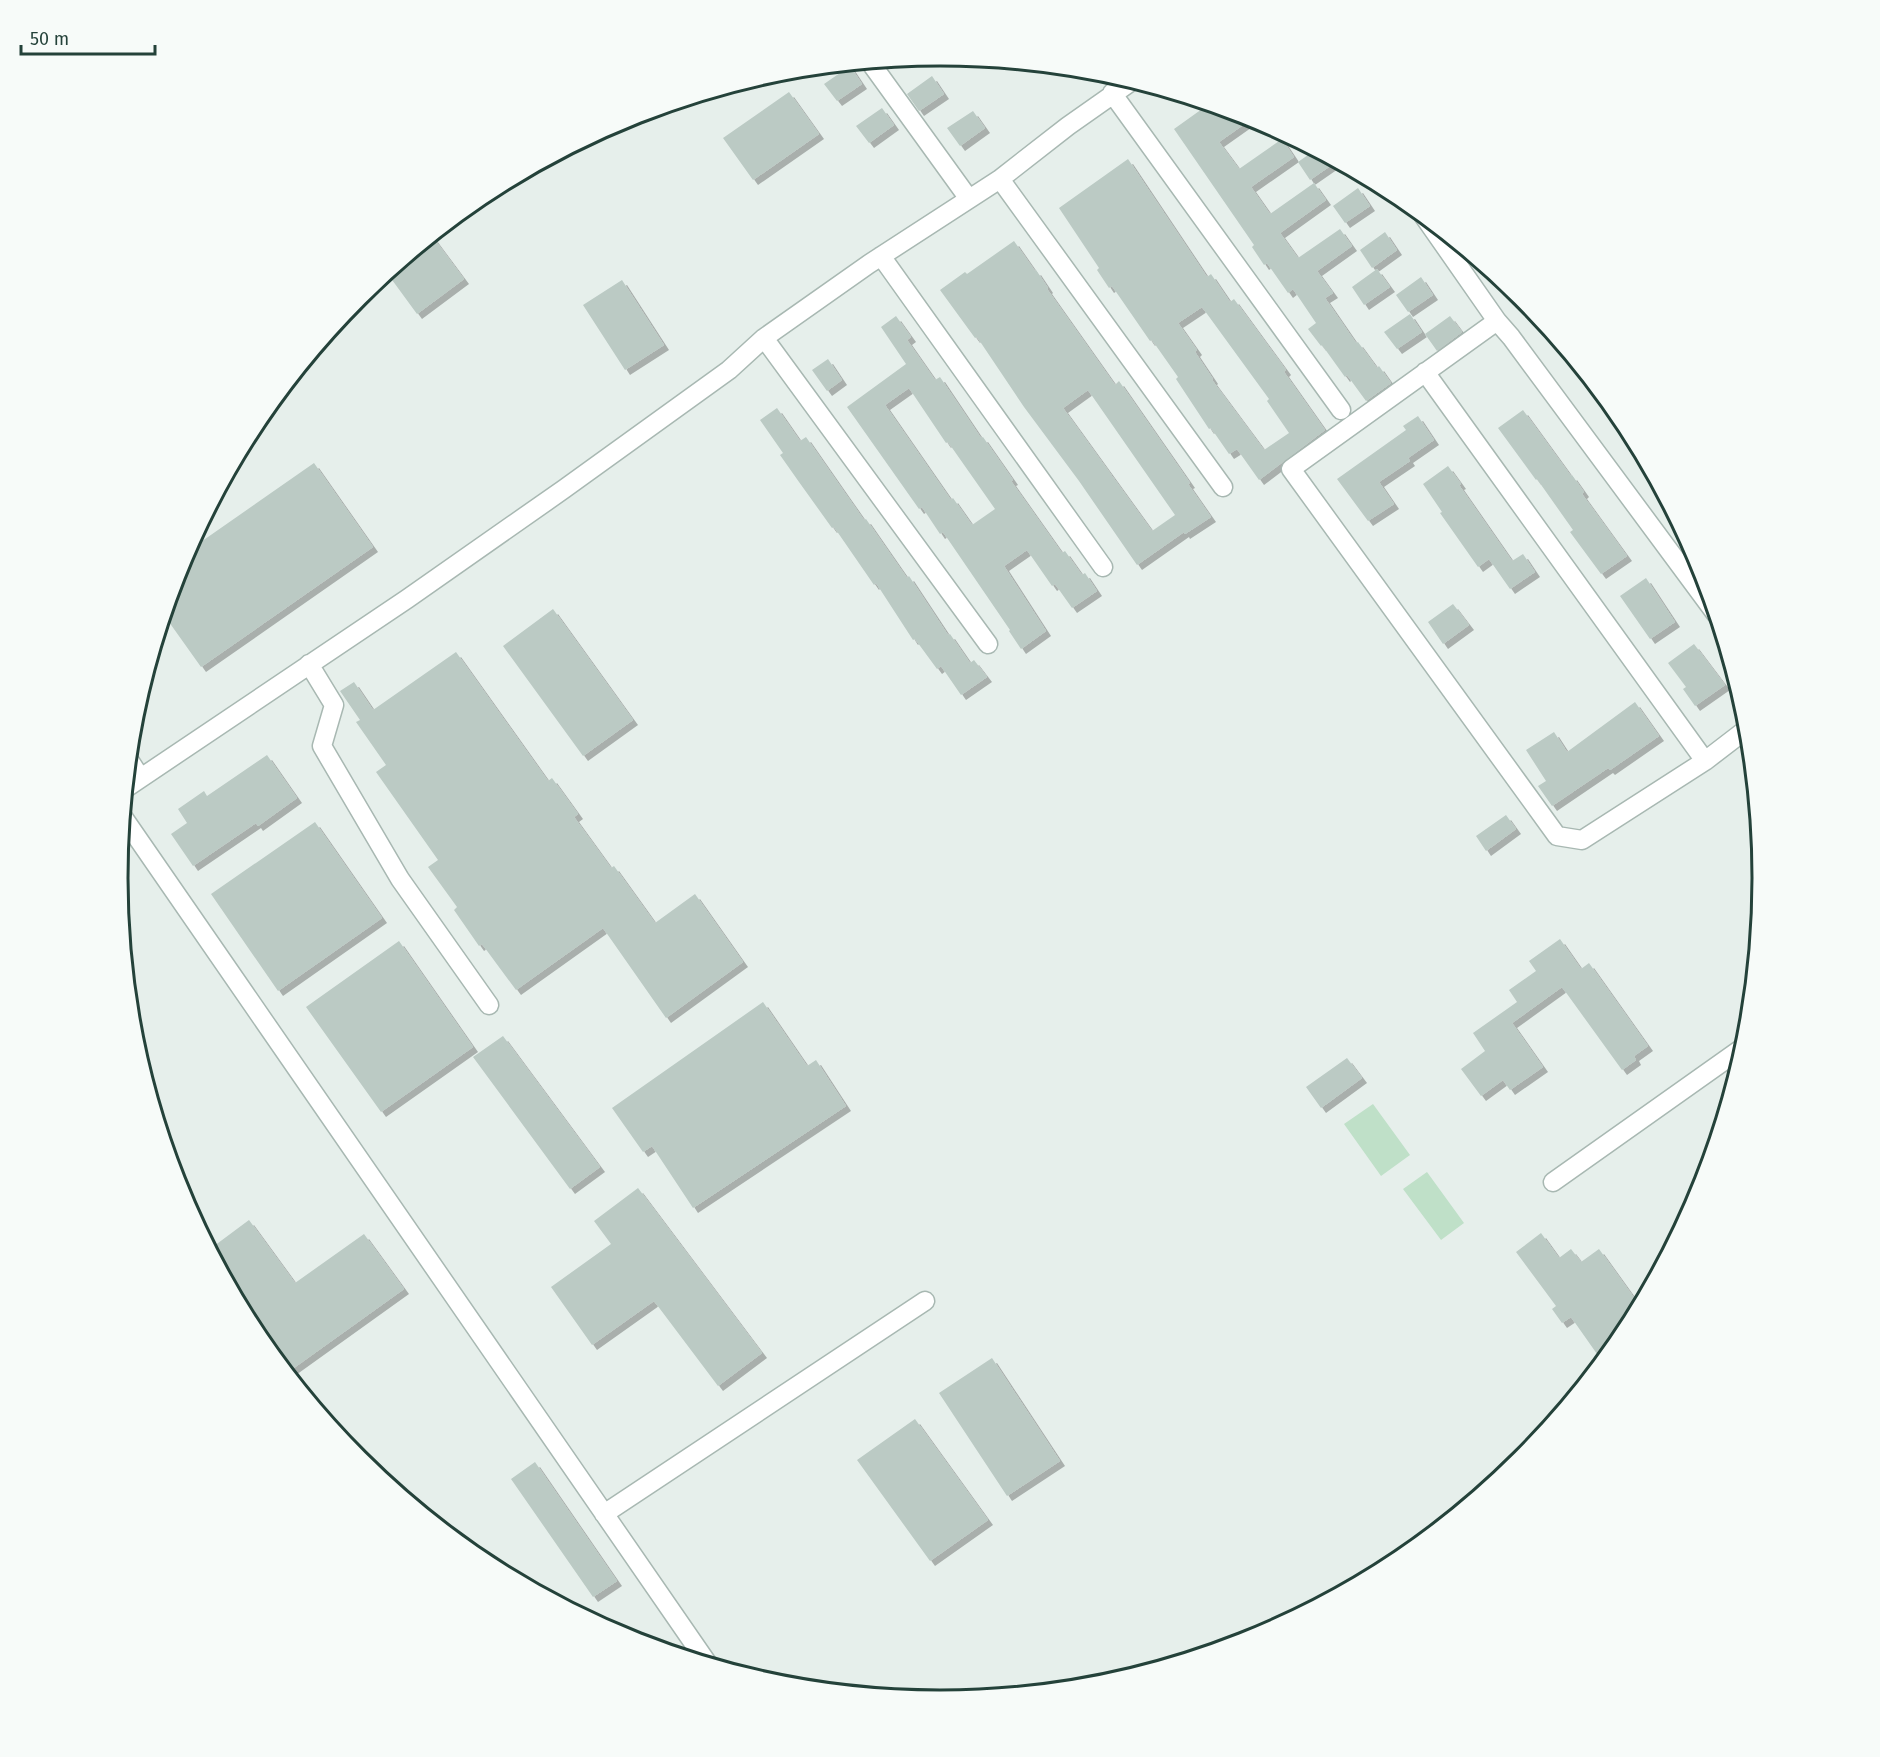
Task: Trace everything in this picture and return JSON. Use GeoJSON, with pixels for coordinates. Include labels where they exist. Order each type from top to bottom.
{"type":"FeatureCollection","features":[{"type":"Feature","properties":{"kind":"street"},"geometry":{"type":"LineString","coordinates":[[875,69],[969,199]]}},
{"type":"Feature","properties":{"kind":"street"},"geometry":{"type":"LineString","coordinates":[[133,782],[407,599],[564,489],[729,370],[764,338],[881,256],[1000,179],[1122,87]]}},
{"type":"Feature","properties":{"kind":"street"},"geometry":{"type":"LineString","coordinates":[[1112,93],[1341,410]]}},
{"type":"Feature","properties":{"kind":"street"},"geometry":{"type":"LineString","coordinates":[[1000,179],[1223,487]]}},
{"type":"Feature","properties":{"kind":"street"},"geometry":{"type":"LineString","coordinates":[[1438,236],[1497,321],[1700,592]]}},
{"type":"Feature","properties":{"kind":"street"},"geometry":{"type":"LineString","coordinates":[[881,256],[1103,567]]}},
{"type":"Feature","properties":{"kind":"street"},"geometry":{"type":"LineString","coordinates":[[1497,321],[1291,469],[1557,836],[1582,840],[1705,761],[1740,735]]}},
{"type":"Feature","properties":{"kind":"street"},"geometry":{"type":"LineString","coordinates":[[764,338],[988,644]]}},
{"type":"Feature","properties":{"kind":"street"},"geometry":{"type":"LineString","coordinates":[[1425,372],[1705,761]]}},
{"type":"Feature","properties":{"kind":"street"},"geometry":{"type":"LineString","coordinates":[[309,664],[334,705],[322,746],[400,879],[489,1005]]}},
{"type":"Feature","properties":{"kind":"street"},"geometry":{"type":"LineString","coordinates":[[129,826],[701,1655]]}},
{"type":"Feature","properties":{"kind":"street"},"geometry":{"type":"LineString","coordinates":[[1553,1182],[1733,1055]]}},
{"type":"Feature","properties":{"kind":"street"},"geometry":{"type":"LineString","coordinates":[[604,1514],[925,1301]]}},
{"type":"Feature","properties":{"kind":"green space"},"geometry":{"type":"Polygon","coordinates":[[[1373,1104],[1410,1155],[1381,1176],[1344,1124],[1373,1104]]]}},
{"type":"Feature","properties":{"kind":"green space"},"geometry":{"type":"Polygon","coordinates":[[[1427,1172],[1464,1223],[1441,1240],[1403,1189],[1427,1172]]]}},
{"type":"Feature","properties":{"kind":"building"},"geometry":{"type":"Polygon","coordinates":[[[853,71],[862,84],[837,101],[824,84],[841,72],[853,71]]]}},
{"type":"Feature","properties":{"kind":"building"},"geometry":{"type":"Polygon","coordinates":[[[932,76],[944,94],[919,111],[907,94],[932,76]]]}},
{"type":"Feature","properties":{"kind":"building"},"geometry":{"type":"Polygon","coordinates":[[[789,92],[819,134],[753,180],[723,138],[789,92]]]}},
{"type":"Feature","properties":{"kind":"building"},"geometry":{"type":"Polygon","coordinates":[[[882,108],[894,125],[869,143],[856,126],[882,108]]]}},
{"type":"Feature","properties":{"kind":"building"},"geometry":{"type":"Polygon","coordinates":[[[1202,109],[1243,125],[1219,142],[1239,169],[1279,141],[1285,144],[1294,157],[1251,187],[1270,214],[1314,183],[1326,200],[1280,233],[1298,258],[1340,229],[1352,246],[1317,271],[1333,293],[1325,298],[1356,343],[1358,342],[1377,368],[1379,366],[1391,383],[1366,401],[1347,375],[1345,377],[1308,329],[1316,323],[1293,289],[1288,293],[1267,263],[1264,265],[1252,247],[1254,245],[1174,129],[1202,109]]]}},
{"type":"Feature","properties":{"kind":"building"},"geometry":{"type":"Polygon","coordinates":[[[973,111],[985,128],[960,146],[947,128],[973,111]]]}},
{"type":"Feature","properties":{"kind":"building"},"geometry":{"type":"Polygon","coordinates":[[[1308,155],[1330,166],[1310,180],[1298,162],[1308,155]]]}},
{"type":"Feature","properties":{"kind":"building"},"geometry":{"type":"Polygon","coordinates":[[[1128,159],[1207,277],[1211,274],[1230,302],[1234,299],[1286,370],[1284,372],[1325,430],[1259,480],[1237,449],[1229,454],[1211,428],[1209,429],[1176,379],[1178,377],[1152,340],[1150,341],[1112,286],[1109,288],[1097,270],[1099,268],[1059,208],[1128,159]],[[1202,307],[1178,323],[1197,350],[1195,352],[1212,380],[1264,450],[1289,433],[1267,401],[1269,399],[1202,307]]]}},
{"type":"Feature","properties":{"kind":"building"},"geometry":{"type":"Polygon","coordinates":[[[1358,188],[1370,206],[1345,223],[1333,206],[1358,188]]]}},
{"type":"Feature","properties":{"kind":"building"},"geometry":{"type":"Polygon","coordinates":[[[1385,232],[1397,250],[1372,268],[1360,250],[1385,232]]]}},
{"type":"Feature","properties":{"kind":"building"},"geometry":{"type":"Polygon","coordinates":[[[436,241],[464,279],[417,314],[392,279],[436,241]]]}},
{"type":"Feature","properties":{"kind":"building"},"geometry":{"type":"Polygon","coordinates":[[[1014,241],[1115,385],[1119,381],[1211,517],[1185,534],[1184,532],[1137,565],[977,337],[975,338],[940,290],[965,272],[967,274],[1014,241]],[[1088,390],[1063,408],[1152,531],[1175,515],[1088,390]]]}},
{"type":"Feature","properties":{"kind":"building"},"geometry":{"type":"Polygon","coordinates":[[[1377,269],[1390,287],[1364,305],[1352,287],[1377,269]]]}},
{"type":"Feature","properties":{"kind":"building"},"geometry":{"type":"Polygon","coordinates":[[[1421,277],[1433,295],[1408,312],[1396,295],[1421,277]]]}},
{"type":"Feature","properties":{"kind":"building"},"geometry":{"type":"Polygon","coordinates":[[[622,280],[664,345],[625,370],[583,305],[622,280]]]}},
{"type":"Feature","properties":{"kind":"building"},"geometry":{"type":"Polygon","coordinates":[[[1410,314],[1422,332],[1397,349],[1384,332],[1410,314]]]}},
{"type":"Feature","properties":{"kind":"building"},"geometry":{"type":"Polygon","coordinates":[[[896,316],[911,337],[907,340],[935,380],[940,377],[1062,553],[1065,551],[1082,575],[1085,573],[1097,591],[1072,608],[1055,584],[1052,586],[1027,550],[1004,566],[1046,631],[1021,649],[943,532],[940,534],[922,507],[919,509],[847,407],[906,364],[881,327],[896,316]],[[909,388],[885,405],[951,500],[953,498],[972,525],[995,509],[948,442],[946,443],[909,388]]]}},
{"type":"Feature","properties":{"kind":"building"},"geometry":{"type":"Polygon","coordinates":[[[1450,316],[1462,332],[1437,351],[1425,334],[1450,316]]]}},
{"type":"Feature","properties":{"kind":"building"},"geometry":{"type":"Polygon","coordinates":[[[828,359],[842,380],[827,391],[812,370],[828,359]]]}},
{"type":"Feature","properties":{"kind":"building"},"geometry":{"type":"Polygon","coordinates":[[[777,408],[800,441],[806,437],[907,578],[909,576],[948,635],[950,634],[970,663],[974,660],[987,677],[961,695],[941,666],[937,669],[915,639],[913,640],[876,583],[874,585],[780,455],[783,453],[760,420],[777,408]]]}},
{"type":"Feature","properties":{"kind":"building"},"geometry":{"type":"Polygon","coordinates":[[[1523,410],[1572,475],[1584,492],[1582,494],[1627,556],[1601,574],[1570,532],[1573,530],[1498,428],[1523,410]]]}},
{"type":"Feature","properties":{"kind":"building"},"geometry":{"type":"Polygon","coordinates":[[[1418,416],[1434,440],[1408,458],[1410,461],[1379,482],[1394,504],[1368,521],[1337,479],[1406,430],[1403,426],[1418,416]]]}},
{"type":"Feature","properties":{"kind":"building"},"geometry":{"type":"Polygon","coordinates":[[[314,463],[373,547],[201,667],[169,622],[201,542],[314,463]]]}},
{"type":"Feature","properties":{"kind":"building"},"geometry":{"type":"Polygon","coordinates":[[[1448,466],[1512,561],[1523,554],[1535,572],[1510,589],[1489,559],[1478,567],[1440,513],[1442,512],[1423,484],[1448,466]]]}},
{"type":"Feature","properties":{"kind":"building"},"geometry":{"type":"Polygon","coordinates":[[[1646,578],[1675,622],[1650,639],[1620,596],[1646,578]]]}},
{"type":"Feature","properties":{"kind":"building"},"geometry":{"type":"Polygon","coordinates":[[[1453,604],[1469,625],[1443,644],[1428,622],[1453,604]]]}},
{"type":"Feature","properties":{"kind":"building"},"geometry":{"type":"Polygon","coordinates":[[[553,609],[633,720],[583,756],[503,646],[553,609]]]}},
{"type":"Feature","properties":{"kind":"building"},"geometry":{"type":"Polygon","coordinates":[[[1694,644],[1725,685],[1695,706],[1683,689],[1686,687],[1668,663],[1694,644]]]}},
{"type":"Feature","properties":{"kind":"building"},"geometry":{"type":"Polygon","coordinates":[[[456,652],[548,781],[552,778],[578,814],[574,817],[611,868],[614,866],[655,923],[695,894],[743,962],[666,1018],[603,928],[516,990],[482,944],[479,946],[454,910],[457,907],[428,867],[438,860],[376,772],[386,765],[356,722],[360,720],[340,691],[354,682],[373,710],[456,652]]]}},
{"type":"Feature","properties":{"kind":"building"},"geometry":{"type":"Polygon","coordinates":[[[1635,702],[1659,736],[1552,806],[1538,786],[1546,781],[1526,750],[1554,732],[1567,752],[1635,702]]]}},
{"type":"Feature","properties":{"kind":"building"},"geometry":{"type":"Polygon","coordinates":[[[267,755],[297,798],[258,826],[256,823],[193,866],[171,834],[187,823],[178,809],[204,791],[207,796],[267,755]]]}},
{"type":"Feature","properties":{"kind":"building"},"geometry":{"type":"Polygon","coordinates":[[[1506,815],[1516,829],[1486,851],[1476,836],[1506,815]]]}},
{"type":"Feature","properties":{"kind":"building"},"geometry":{"type":"Polygon","coordinates":[[[315,822],[382,918],[278,991],[211,894],[315,822]]]}},
{"type":"Feature","properties":{"kind":"building"},"geometry":{"type":"Polygon","coordinates":[[[1560,939],[1581,969],[1589,963],[1648,1046],[1634,1056],[1636,1060],[1622,1070],[1562,987],[1512,1023],[1543,1067],[1510,1090],[1503,1080],[1481,1096],[1461,1069],[1485,1051],[1473,1033],[1517,1002],[1509,990],[1536,971],[1529,961],[1560,939]]]}},
{"type":"Feature","properties":{"kind":"building"},"geometry":{"type":"Polygon","coordinates":[[[399,941],[473,1047],[381,1112],[306,1007],[399,941]]]}},
{"type":"Feature","properties":{"kind":"building"},"geometry":{"type":"Polygon","coordinates":[[[763,1002],[807,1066],[816,1060],[846,1106],[693,1208],[652,1146],[643,1152],[612,1108],[763,1002]]]}},
{"type":"Feature","properties":{"kind":"building"},"geometry":{"type":"Polygon","coordinates":[[[503,1036],[600,1167],[570,1189],[473,1057],[503,1036]]]}},
{"type":"Feature","properties":{"kind":"building"},"geometry":{"type":"Polygon","coordinates":[[[1347,1058],[1362,1078],[1321,1108],[1306,1087],[1347,1058]]]}},
{"type":"Feature","properties":{"kind":"building"},"geometry":{"type":"Polygon","coordinates":[[[638,1188],[762,1353],[718,1386],[654,1301],[592,1345],[551,1287],[611,1244],[594,1221],[638,1188]]]}},
{"type":"Feature","properties":{"kind":"building"},"geometry":{"type":"Polygon","coordinates":[[[249,1220],[295,1283],[364,1234],[404,1289],[292,1369],[264,1330],[215,1245],[249,1220]]]}},
{"type":"Feature","properties":{"kind":"building"},"geometry":{"type":"Polygon","coordinates":[[[1541,1233],[1559,1258],[1571,1249],[1581,1262],[1599,1249],[1635,1299],[1599,1354],[1597,1354],[1571,1317],[1562,1323],[1552,1309],[1556,1306],[1516,1252],[1541,1233]]]}},
{"type":"Feature","properties":{"kind":"building"},"geometry":{"type":"Polygon","coordinates":[[[992,1358],[1060,1461],[1007,1496],[939,1393],[992,1358]]]}},
{"type":"Feature","properties":{"kind":"building"},"geometry":{"type":"Polygon","coordinates":[[[915,1419],[988,1520],[930,1561],[857,1460],[915,1419]]]}},
{"type":"Feature","properties":{"kind":"building"},"geometry":{"type":"Polygon","coordinates":[[[535,1462],[617,1581],[593,1597],[511,1479],[535,1462]]]}}]}
